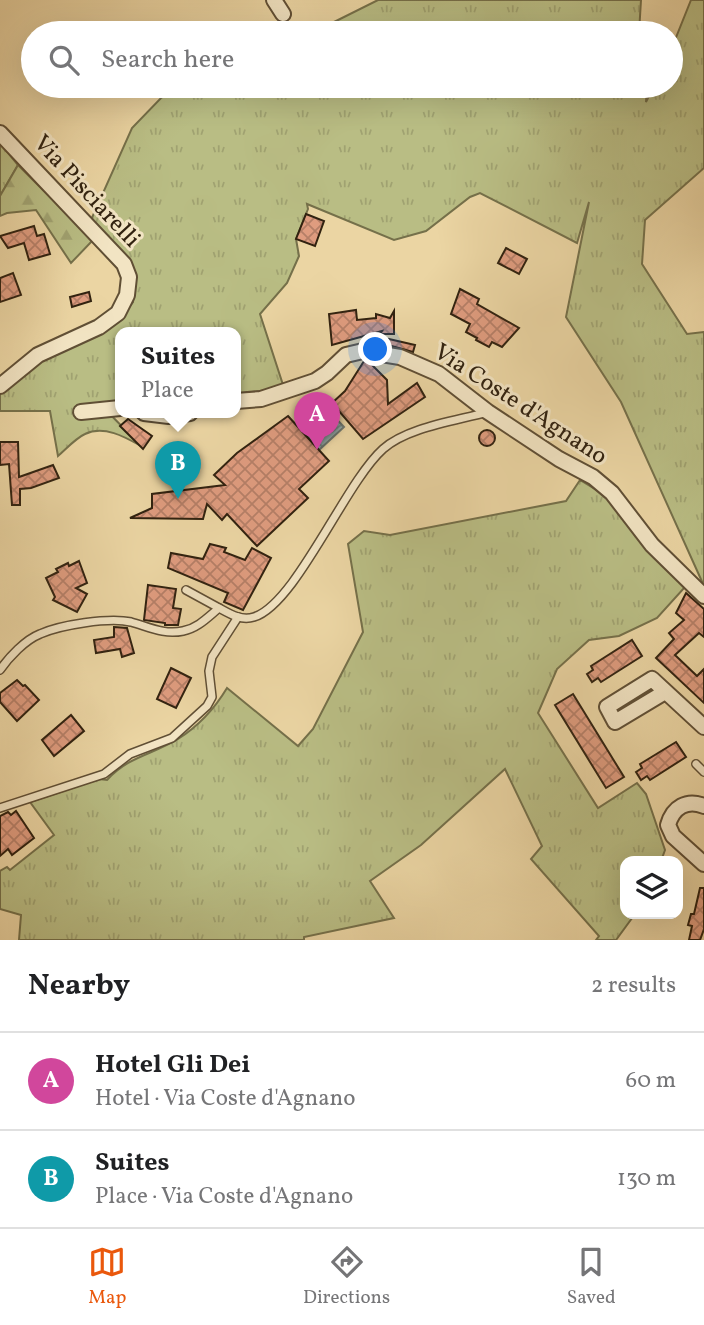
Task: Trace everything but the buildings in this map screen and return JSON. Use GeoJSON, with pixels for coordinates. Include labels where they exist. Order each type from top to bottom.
{"type":"FeatureCollection","features":[{"type":"Feature","properties":{"kind":"street"},"geometry":{"type":"LineString","coordinates":[[274,0],[283,15]]}},
{"type":"Feature","properties":{"kind":"street","name":"Via Pisciarelli"},"geometry":{"type":"LineString","coordinates":[[0,133],[124,264],[129,277],[124,304],[110,320],[38,355],[0,386]]}},
{"type":"Feature","properties":{"kind":"street","name":"Via Coste d'Agnano"},"geometry":{"type":"LineString","coordinates":[[241,401],[261,399],[315,381],[346,355],[363,351],[400,357],[439,374],[488,412],[559,459],[593,477],[611,494],[652,545],[704,596]]}},
{"type":"Feature","properties":{"kind":"street"},"geometry":{"type":"LineString","coordinates":[[81,412],[115,409]]}},
{"type":"Feature","properties":{"kind":"street"},"geometry":{"type":"LineString","coordinates":[[665,692],[704,727]]}},
{"type":"Feature","properties":{"kind":"street"},"geometry":{"type":"LineString","coordinates":[[704,806],[684,803],[670,816],[668,825],[673,836],[704,864]]}},
{"type":"Feature","properties":{"kind":"lane"},"geometry":{"type":"LineString","coordinates":[[187,590],[238,617],[256,616],[269,609],[333,520],[365,467],[386,447],[419,430],[488,412]]}},
{"type":"Feature","properties":{"kind":"lane"},"geometry":{"type":"LineString","coordinates":[[0,670],[7,660],[38,635],[48,632],[107,621],[128,621],[159,632],[181,632],[197,626],[219,608]]}},
{"type":"Feature","properties":{"kind":"lane"},"geometry":{"type":"LineString","coordinates":[[0,808],[104,774],[130,754],[172,738],[207,706],[212,697],[209,671],[212,657],[238,617]]}},
{"type":"Feature","properties":{"kind":"lane"},"geometry":{"type":"LineString","coordinates":[[696,764],[704,772]]}},
{"type":"Feature","properties":{"kind":"green space"},"geometry":{"type":"Polygon","coordinates":[[[378,0],[641,0],[640,21],[336,21],[378,0]]]}},
{"type":"Feature","properties":{"kind":"green space"},"geometry":{"type":"Polygon","coordinates":[[[691,0],[704,0],[704,168],[645,220],[642,264],[687,334],[704,332],[704,586],[621,402],[566,317],[589,202],[577,243],[480,193],[470,197],[426,231],[394,240],[307,204],[308,209],[296,239],[299,256],[287,283],[260,314],[284,388],[241,393],[241,327],[115,327],[115,405],[104,408],[141,446],[114,433],[100,431],[78,438],[58,456],[50,411],[0,411],[0,390],[43,357],[123,315],[133,302],[135,280],[90,222],[132,128],[161,98],[646,98],[646,102],[648,98],[683,98],[683,21],[691,0]]]}},
{"type":"Feature","properties":{"kind":"green space"},"geometry":{"type":"Polygon","coordinates":[[[0,143],[18,165],[0,196],[0,143]]]}},
{"type":"Feature","properties":{"kind":"green space"},"geometry":{"type":"Polygon","coordinates":[[[18,165],[93,240],[71,263],[36,210],[0,216],[0,196],[18,165]]]}},
{"type":"Feature","properties":{"kind":"green space"},"geometry":{"type":"Polygon","coordinates":[[[580,480],[603,494],[685,587],[657,618],[619,636],[589,640],[557,669],[538,713],[598,808],[637,783],[646,794],[665,850],[663,856],[620,856],[620,919],[631,919],[616,940],[596,940],[599,936],[531,859],[542,846],[505,769],[421,845],[370,881],[394,918],[304,937],[304,940],[19,940],[21,915],[0,909],[0,871],[7,867],[10,870],[54,835],[30,802],[99,779],[107,780],[132,761],[178,739],[205,716],[227,688],[298,746],[313,729],[363,632],[348,544],[364,531],[390,535],[566,501],[580,480]]]}},
{"type":"Feature","properties":{"kind":"water"},"geometry":{"type":"Polygon","coordinates":[[[328,410],[344,427],[319,450],[303,433],[328,410]]]}},
{"type":"Feature","properties":{"kind":"place","name":"Hotel Gli Dei"},"geometry":{"type":"Point","coordinates":[317,450]}},
{"type":"Feature","properties":{"kind":"place","name":"Suites"},"geometry":{"type":"Point","coordinates":[178,499]}}]}
